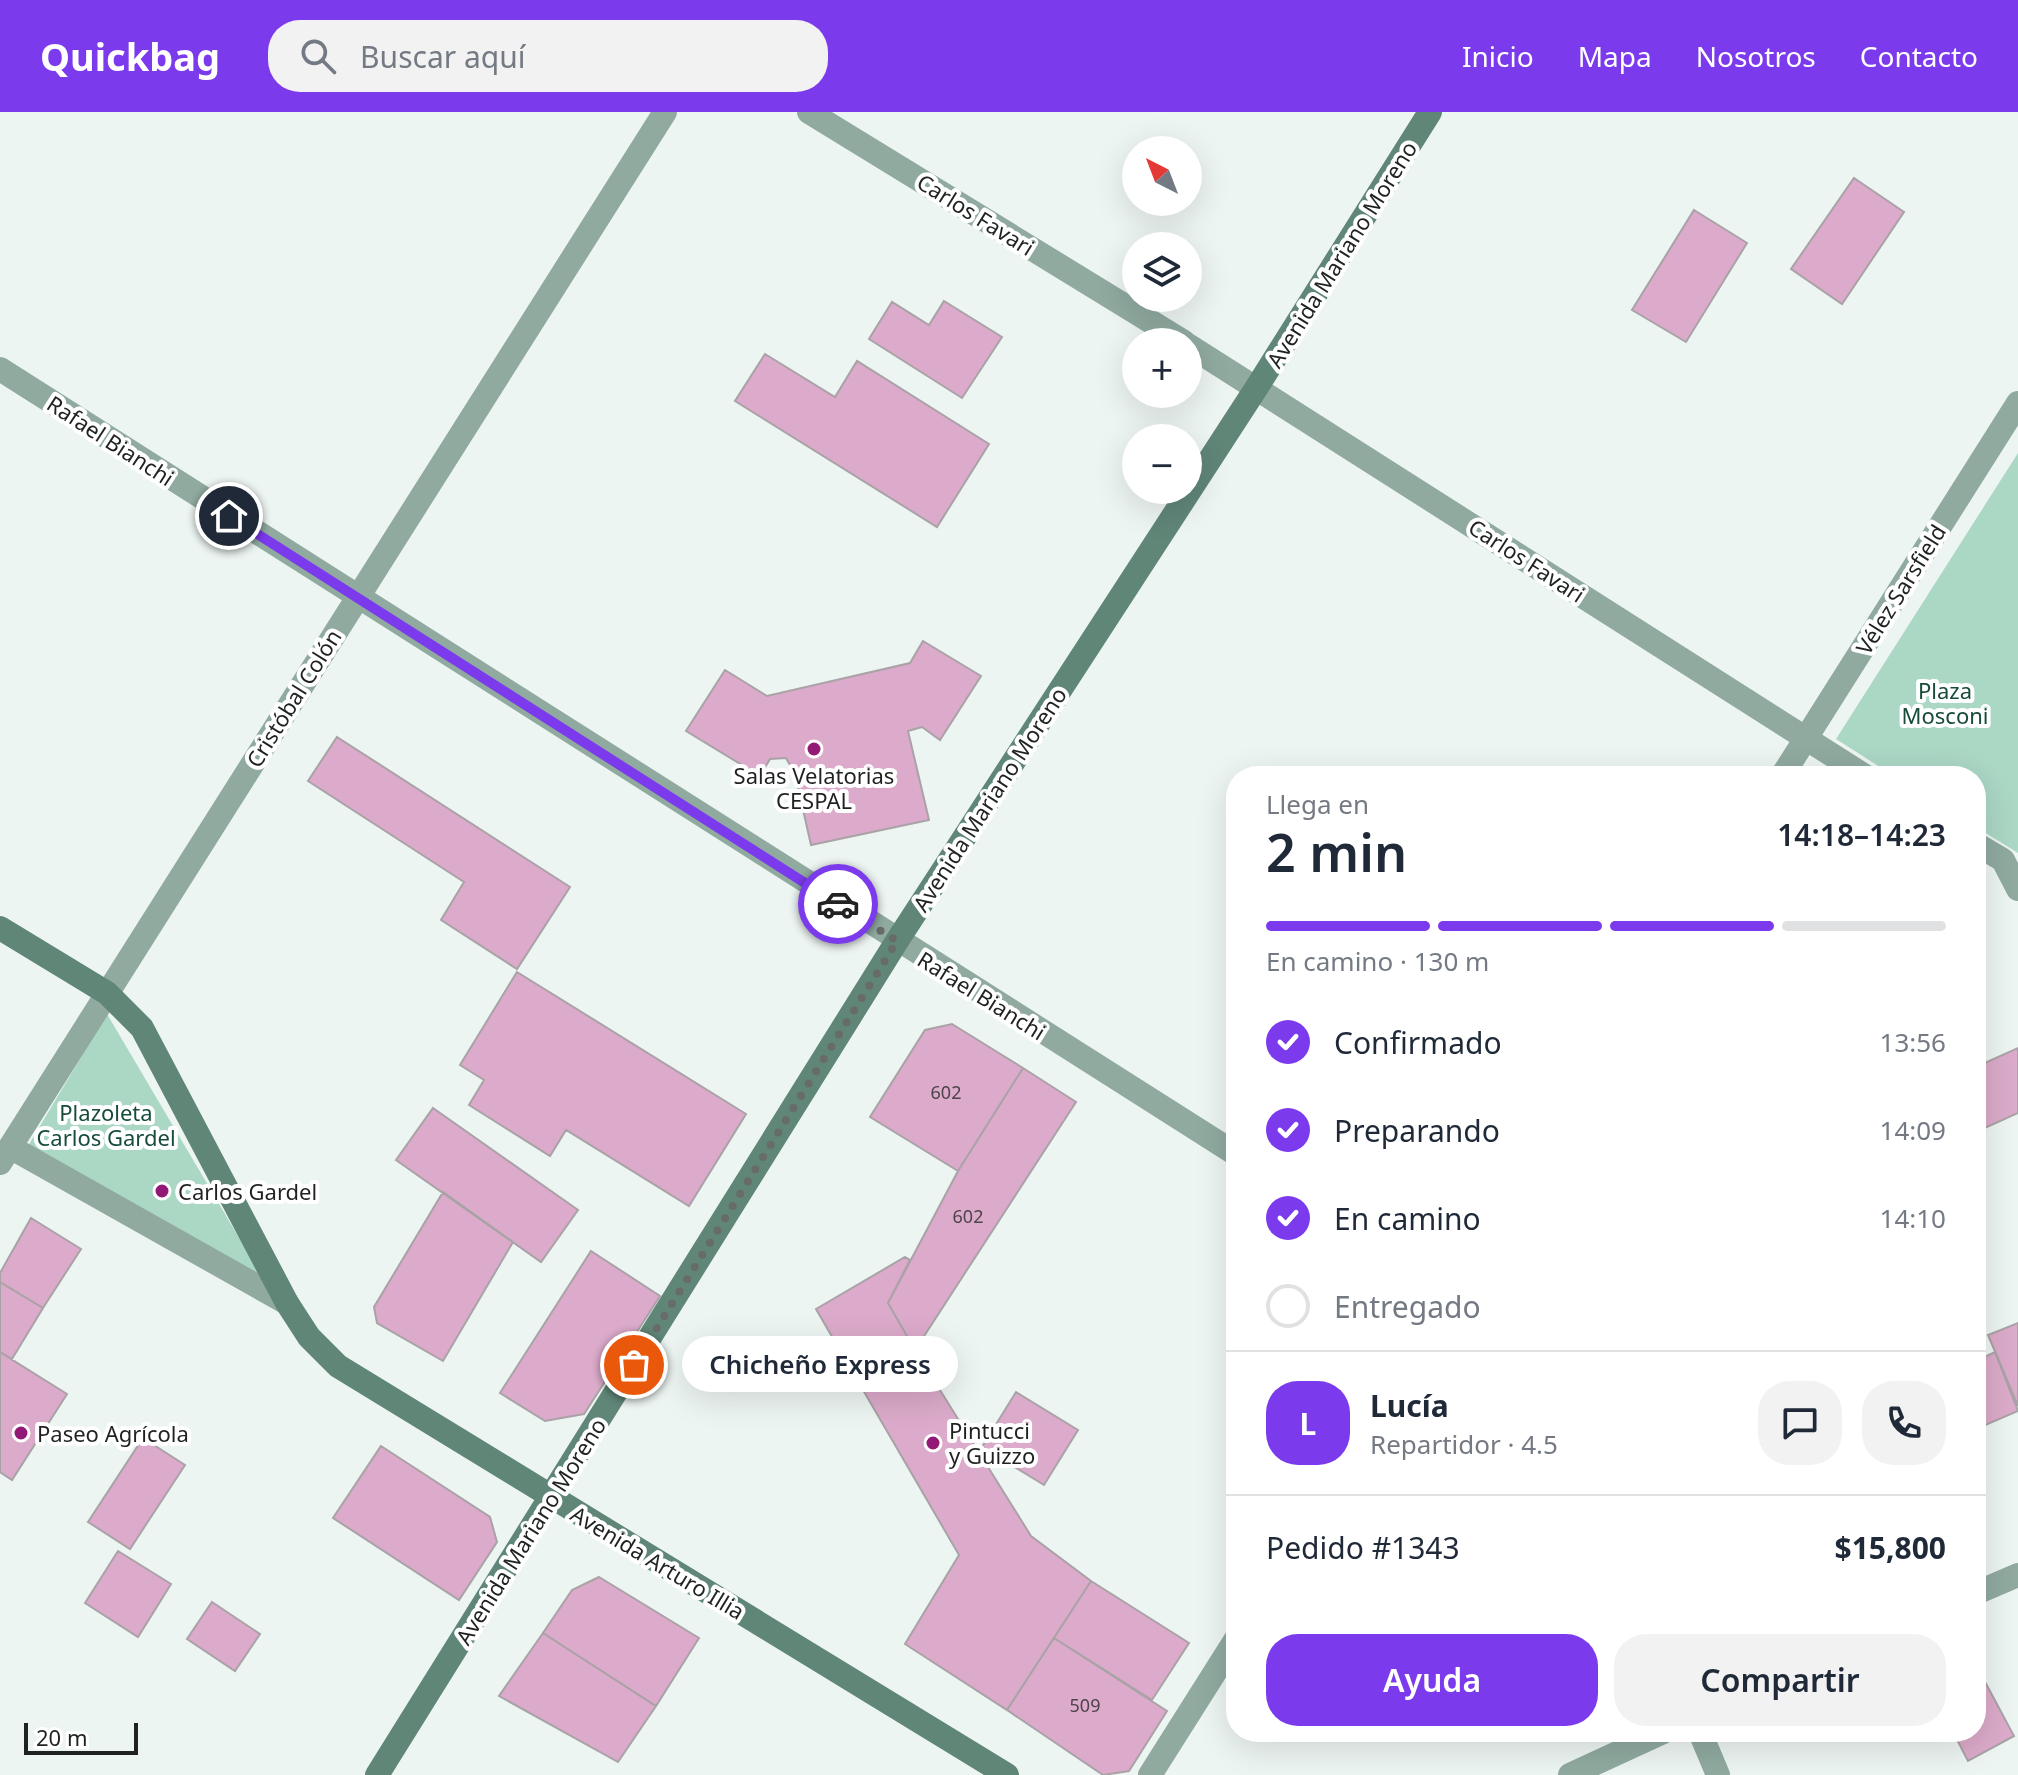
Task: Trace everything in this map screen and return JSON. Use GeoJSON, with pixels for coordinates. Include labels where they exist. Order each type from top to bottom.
{"type":"FeatureCollection","features":[{"type":"Feature","properties":{"kind":"main road","name":"Avenida Mariano Moreno"},"geometry":{"type":"LineString","coordinates":[[377,1775],[897,941],[1257,387],[1430,112]]}},
{"type":"Feature","properties":{"kind":"main road","name":"Avenida Arturo Illia"},"geometry":{"type":"LineString","coordinates":[[0,928],[107,993],[142,1028],[287,1303],[309,1337],[338,1366],[1007,1775]]}},
{"type":"Feature","properties":{"kind":"street","name":"Cristóbal Colón"},"geometry":{"type":"LineString","coordinates":[[5,1155],[665,112]]}},
{"type":"Feature","properties":{"kind":"street","name":"Carlos Favari"},"geometry":{"type":"LineString","coordinates":[[809,112],[1162,328]]}},
{"type":"Feature","properties":{"kind":"street","name":"Carlos Favari"},"geometry":{"type":"LineString","coordinates":[[1202,353],[1849,766]]}},
{"type":"Feature","properties":{"kind":"street","name":"Rafael Bianchi"},"geometry":{"type":"LineString","coordinates":[[0,369],[1226,1148]]}},
{"type":"Feature","properties":{"kind":"street","name":"Vélez Sarsfield"},"geometry":{"type":"LineString","coordinates":[[1788,766],[2018,403]]}},
{"type":"Feature","properties":{"kind":"street"},"geometry":{"type":"LineString","coordinates":[[1986,850],[2003,860],[2018,889]]}},
{"type":"Feature","properties":{"kind":"street","name":"Avenida Arturo Illia"},"geometry":{"type":"LineString","coordinates":[[5,1155],[287,1303]]}},
{"type":"Feature","properties":{"kind":"street"},"geometry":{"type":"LineString","coordinates":[[1986,1589],[2018,1575]]}},
{"type":"Feature","properties":{"kind":"street"},"geometry":{"type":"LineString","coordinates":[[1150,1775],[1226,1655]]}},
{"type":"Feature","properties":{"kind":"street"},"geometry":{"type":"LineString","coordinates":[[1570,1775],[1641,1742]]}},
{"type":"Feature","properties":{"kind":"street"},"geometry":{"type":"LineString","coordinates":[[1704,1742],[1718,1775]]}},
{"type":"Feature","properties":{"kind":"green space","name":"Plaza Mosconi"},"geometry":{"type":"Polygon","coordinates":[[[2018,453],[2018,853],[1986,833],[1986,766],[1878,766],[1836,739],[2018,453]]]}},
{"type":"Feature","properties":{"kind":"green space","name":"Plazoleta Carlos Gardel"},"geometry":{"type":"Polygon","coordinates":[[[107,1014],[261,1275],[28,1146],[107,1014]]]}},
{"type":"Feature","properties":{"kind":"building"},"geometry":{"type":"Polygon","coordinates":[[[1854,178],[1904,212],[1842,304],[1791,269],[1854,178]]]}},
{"type":"Feature","properties":{"kind":"building"},"geometry":{"type":"Polygon","coordinates":[[[1694,210],[1747,243],[1686,342],[1632,310],[1694,210]]]}},
{"type":"Feature","properties":{"kind":"building"},"geometry":{"type":"Polygon","coordinates":[[[944,301],[1002,337],[962,398],[869,339],[892,302],[929,325],[944,301]]]}},
{"type":"Feature","properties":{"kind":"building"},"geometry":{"type":"Polygon","coordinates":[[[765,354],[835,397],[857,361],[989,444],[937,527],[735,401],[765,354]]]}},
{"type":"Feature","properties":{"kind":"building","name":"Salas Velatorias CESPAL"},"geometry":{"type":"Polygon","coordinates":[[[923,641],[981,676],[940,740],[922,727],[908,731],[929,820],[811,845],[795,774],[786,758],[770,759],[760,776],[686,731],[725,670],[767,696],[910,663],[923,641]]]}},
{"type":"Feature","properties":{"kind":"building"},"geometry":{"type":"Polygon","coordinates":[[[337,737],[570,887],[517,969],[441,920],[464,882],[308,781],[337,737]]]}},
{"type":"Feature","properties":{"kind":"building"},"geometry":{"type":"Polygon","coordinates":[[[517,972],[746,1114],[689,1206],[566,1130],[550,1156],[469,1105],[484,1080],[460,1065],[517,972]]]}},
{"type":"Feature","properties":{"kind":"building"},"geometry":{"type":"Polygon","coordinates":[[[952,1024],[1023,1068],[958,1171],[870,1117],[925,1030],[952,1024]]]}},
{"type":"Feature","properties":{"kind":"building"},"geometry":{"type":"Polygon","coordinates":[[[2018,1048],[2018,1113],[1986,1127],[1986,1062],[2018,1048]]]}},
{"type":"Feature","properties":{"kind":"building"},"geometry":{"type":"Polygon","coordinates":[[[1023,1068],[1076,1102],[915,1350],[888,1303],[958,1171],[1023,1068]]]}},
{"type":"Feature","properties":{"kind":"building"},"geometry":{"type":"Polygon","coordinates":[[[433,1108],[578,1210],[541,1262],[396,1160],[433,1108]]]}},
{"type":"Feature","properties":{"kind":"building"},"geometry":{"type":"Polygon","coordinates":[[[443,1192],[513,1242],[443,1361],[377,1323],[374,1307],[443,1192]]]}},
{"type":"Feature","properties":{"kind":"building"},"geometry":{"type":"Polygon","coordinates":[[[31,1218],[81,1249],[43,1308],[0,1282],[0,1273],[31,1218]]]}},
{"type":"Feature","properties":{"kind":"building"},"geometry":{"type":"Polygon","coordinates":[[[591,1251],[660,1296],[584,1414],[545,1421],[500,1393],[591,1251]]]}},
{"type":"Feature","properties":{"kind":"building","name":"Pintucci y Guizzo"},"geometry":{"type":"Polygon","coordinates":[[[905,1257],[910,1260],[888,1303],[1031,1536],[1091,1581],[1007,1710],[905,1644],[959,1555],[816,1309],[905,1257]]]}},
{"type":"Feature","properties":{"kind":"building"},"geometry":{"type":"Polygon","coordinates":[[[0,1282],[43,1308],[12,1359],[0,1352],[0,1282]]]}},
{"type":"Feature","properties":{"kind":"building"},"geometry":{"type":"Polygon","coordinates":[[[2018,1323],[2018,1406],[1988,1335],[2018,1323]]]}},
{"type":"Feature","properties":{"kind":"building","name":"Paseo Agrícola"},"geometry":{"type":"Polygon","coordinates":[[[0,1352],[67,1394],[12,1480],[0,1472],[0,1352]]]}},
{"type":"Feature","properties":{"kind":"building"},"geometry":{"type":"Polygon","coordinates":[[[1995,1352],[2018,1411],[1986,1425],[1986,1356],[1995,1352]]]}},
{"type":"Feature","properties":{"kind":"building"},"geometry":{"type":"Polygon","coordinates":[[[1016,1392],[1078,1430],[1044,1485],[982,1447],[1016,1392]]]}},
{"type":"Feature","properties":{"kind":"building"},"geometry":{"type":"Polygon","coordinates":[[[143,1438],[185,1465],[130,1549],[88,1522],[143,1438]]]}},
{"type":"Feature","properties":{"kind":"building"},"geometry":{"type":"Polygon","coordinates":[[[381,1446],[490,1517],[497,1542],[459,1600],[333,1518],[381,1446]]]}},
{"type":"Feature","properties":{"kind":"building"},"geometry":{"type":"Polygon","coordinates":[[[118,1551],[171,1584],[138,1637],[85,1603],[118,1551]]]}},
{"type":"Feature","properties":{"kind":"building"},"geometry":{"type":"Polygon","coordinates":[[[599,1577],[699,1638],[656,1706],[543,1633],[572,1590],[599,1577]]]}},
{"type":"Feature","properties":{"kind":"building"},"geometry":{"type":"Polygon","coordinates":[[[1091,1581],[1189,1643],[1152,1700],[1054,1638],[1091,1581]]]}},
{"type":"Feature","properties":{"kind":"building"},"geometry":{"type":"Polygon","coordinates":[[[212,1602],[260,1634],[235,1671],[187,1639],[212,1602]]]}},
{"type":"Feature","properties":{"kind":"building"},"geometry":{"type":"Polygon","coordinates":[[[543,1633],[656,1706],[618,1762],[499,1696],[543,1633]]]}},
{"type":"Feature","properties":{"kind":"building"},"geometry":{"type":"Polygon","coordinates":[[[1054,1638],[1167,1711],[1129,1771],[1103,1775],[1007,1710],[1054,1638]]]}},
{"type":"Feature","properties":{"kind":"building"},"geometry":{"type":"Polygon","coordinates":[[[1986,1684],[2014,1736],[1968,1761],[1958,1742],[1986,1742],[1986,1684]]]}},
{"type":"Feature","properties":{"kind":"way so far"},"geometry":{"type":"LineString","coordinates":[[634,1365],[897,941],[838,904]]}},
{"type":"Feature","properties":{"kind":"place","name":"Salas Velatorias CESPAL"},"geometry":{"type":"Point","coordinates":[814,749]}},
{"type":"Feature","properties":{"kind":"place","name":"Carlos Gardel"},"geometry":{"type":"Point","coordinates":[162,1191]}},
{"type":"Feature","properties":{"kind":"place","name":"Chicheño Express"},"geometry":{"type":"Point","coordinates":[634,1365]}},
{"type":"Feature","properties":{"kind":"place","name":"Paseo Agrícola"},"geometry":{"type":"Point","coordinates":[21,1433]}},
{"type":"Feature","properties":{"kind":"place","name":"Pintucci y Guizzo"},"geometry":{"type":"Point","coordinates":[933,1443]}},
{"type":"Feature","properties":{"kind":"route"},"geometry":{"type":"LineString","coordinates":[[229,516],[838,904]]}}]}
